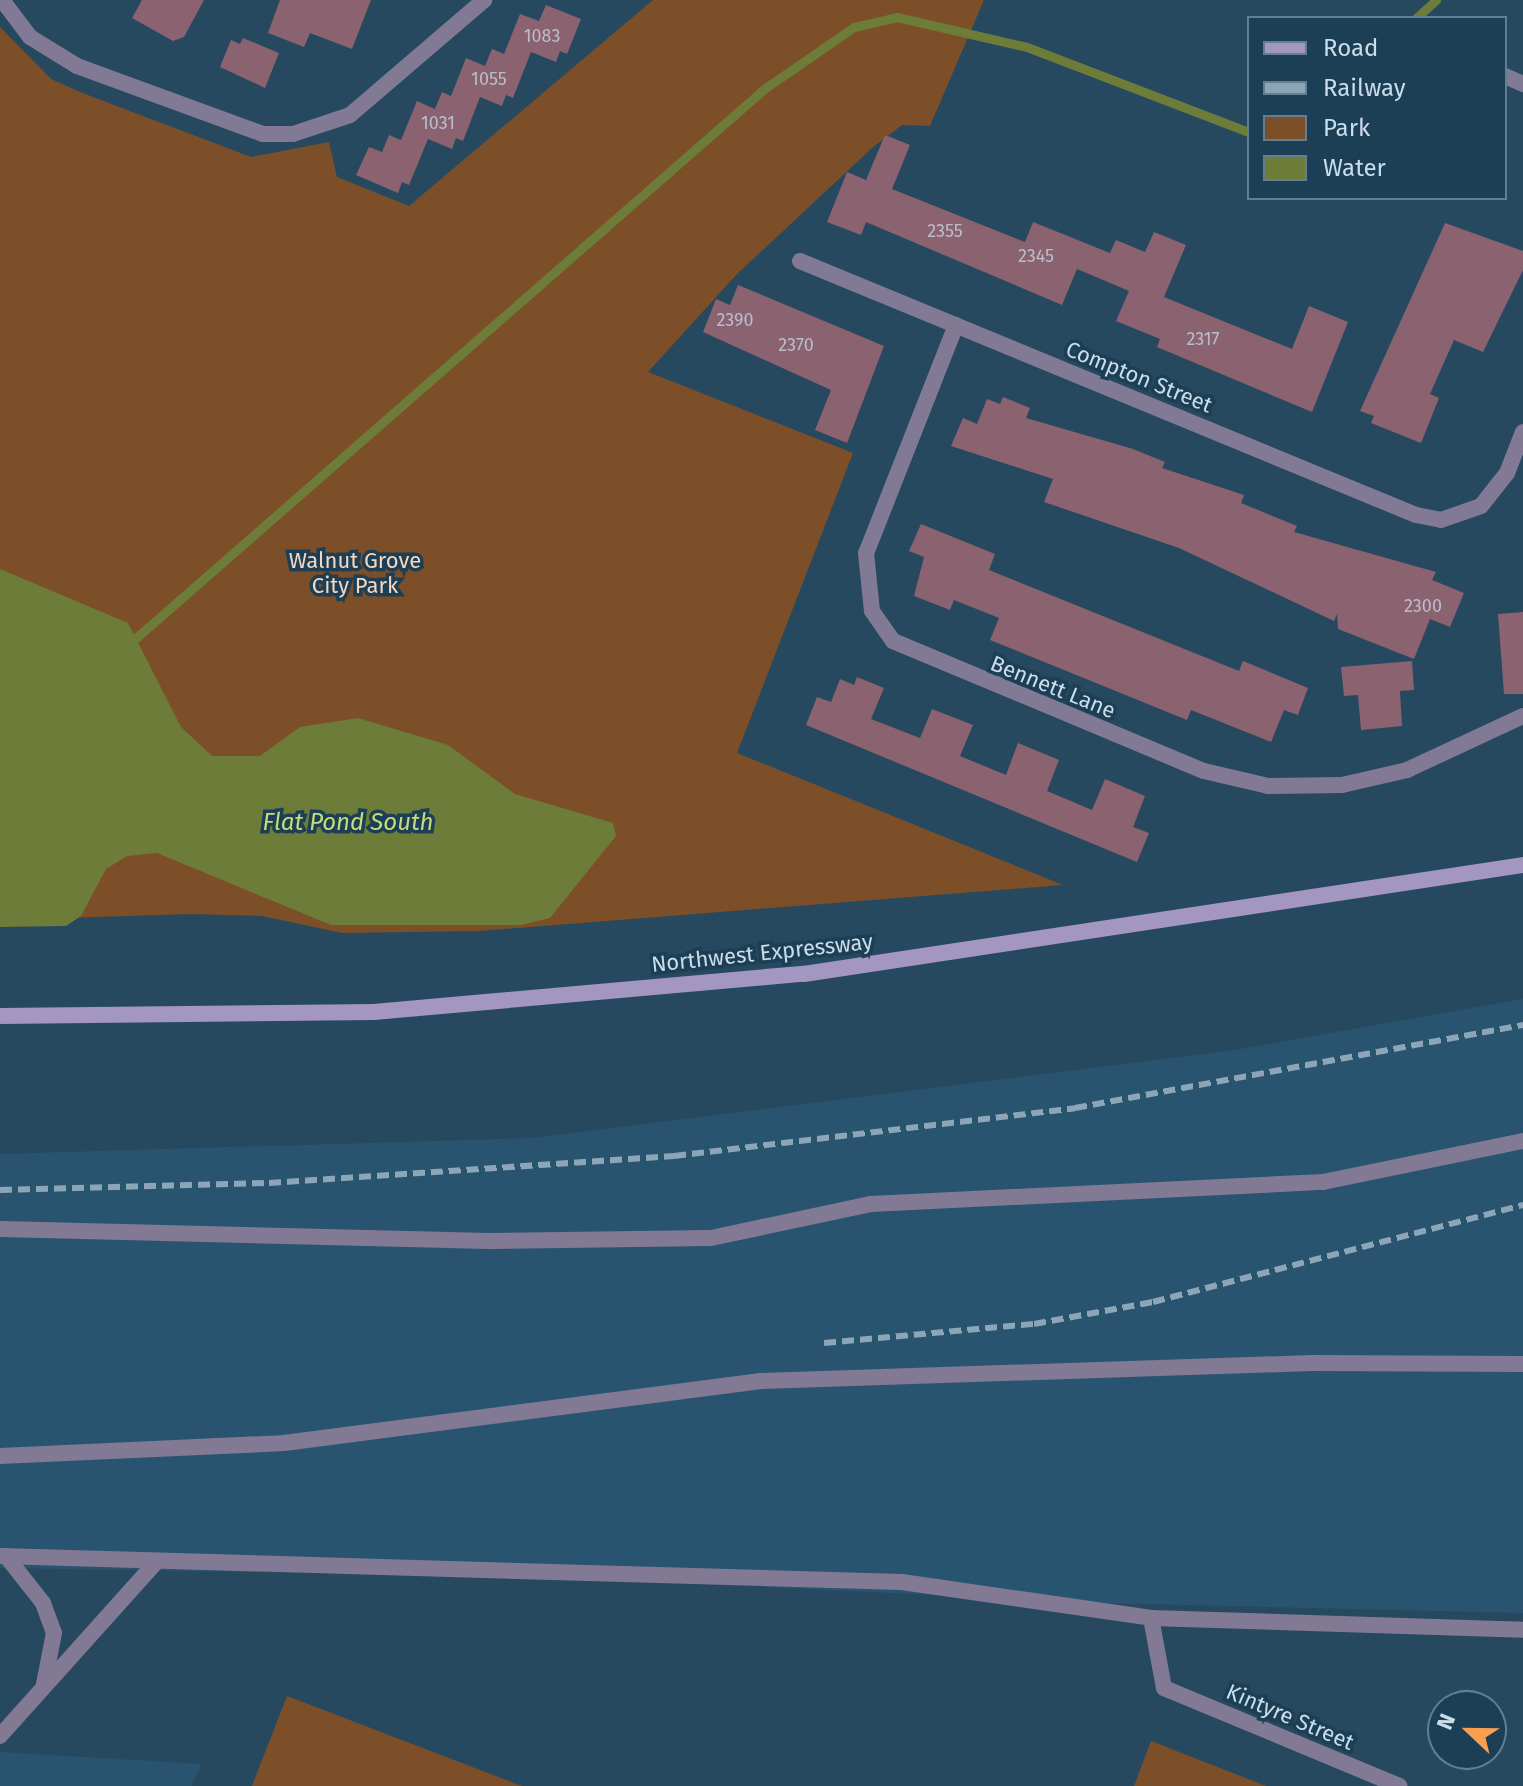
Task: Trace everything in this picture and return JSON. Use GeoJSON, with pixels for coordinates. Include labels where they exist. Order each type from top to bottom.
{"type":"FeatureCollection","features":[{"type":"Feature","properties":{"kind":"main road","name":"Northwest Expressway"},"geometry":{"type":"LineString","coordinates":[[0,1016],[374,1012],[804,974],[1523,865]]}},
{"type":"Feature","properties":{"kind":"street"},"geometry":{"type":"LineString","coordinates":[[2,0],[30,37],[154,97],[263,134],[324,127],[350,115],[484,0]]}},
{"type":"Feature","properties":{"kind":"street","name":"Compton Street"},"geometry":{"type":"LineString","coordinates":[[800,261],[1416,515],[1464,515],[1494,493],[1523,432]]}},
{"type":"Feature","properties":{"kind":"street","name":"Bennett Lane"},"geometry":{"type":"LineString","coordinates":[[956,325],[866,553],[872,611],[911,653],[1204,771],[1268,786],[1342,785],[1407,770],[1523,716]]}},
{"type":"Feature","properties":{"kind":"street"},"geometry":{"type":"LineString","coordinates":[[0,1229],[711,1238],[871,1204],[1323,1182],[1523,1141]]}},
{"type":"Feature","properties":{"kind":"street"},"geometry":{"type":"LineString","coordinates":[[0,1456],[284,1443],[761,1381],[1312,1363],[1523,1364]]}},
{"type":"Feature","properties":{"kind":"street"},"geometry":{"type":"LineString","coordinates":[[3,1556],[902,1582],[1151,1618],[1523,1630]]}},
{"type":"Feature","properties":{"kind":"street"},"geometry":{"type":"LineString","coordinates":[[3,1556],[43,1603],[54,1633],[43,1689]]}},
{"type":"Feature","properties":{"kind":"street"},"geometry":{"type":"LineString","coordinates":[[0,1736],[157,1561]]}},
{"type":"Feature","properties":{"kind":"street","name":"Kintyre Street"},"geometry":{"type":"LineString","coordinates":[[1151,1618],[1164,1688],[1399,1786]]}},
{"type":"Feature","properties":{"kind":"shaded area"},"geometry":{"type":"Polygon","coordinates":[[[1523,999],[1523,1613],[1104,1603],[559,1577],[0,1568],[0,1154],[533,1138],[1235,1050],[1523,999]]]}},
{"type":"Feature","properties":{"kind":"shaded area"},"geometry":{"type":"Polygon","coordinates":[[[0,1752],[201,1764],[192,1786],[0,1786],[0,1752]]]}},
{"type":"Feature","properties":{"kind":"green space","name":"Walnut Grove City Park"},"geometry":{"type":"Polygon","coordinates":[[[653,0],[984,0],[930,126],[902,125],[872,148],[737,274],[648,372],[853,453],[737,753],[1063,885],[479,931],[342,933],[262,916],[191,914],[0,920],[0,27],[51,79],[80,92],[251,157],[329,142],[337,177],[409,206],[653,0]]]}},
{"type":"Feature","properties":{"kind":"green space"},"geometry":{"type":"Polygon","coordinates":[[[287,1696],[522,1786],[252,1786],[287,1696]]]}},
{"type":"Feature","properties":{"kind":"green space"},"geometry":{"type":"Polygon","coordinates":[[[1151,1741],[1266,1786],[1134,1786],[1151,1741]]]}},
{"type":"Feature","properties":{"kind":"water","name":"Flat Pond South"},"geometry":{"type":"Polygon","coordinates":[[[0,569],[128,623],[181,727],[212,756],[260,756],[300,727],[358,718],[448,745],[515,794],[613,823],[616,836],[550,918],[521,925],[331,925],[157,853],[127,856],[106,869],[81,916],[66,926],[0,927],[0,569]]]}},
{"type":"Feature","properties":{"kind":"building"},"geometry":{"type":"Polygon","coordinates":[[[142,0],[204,0],[184,37],[173,41],[132,18],[142,0]]]}},
{"type":"Feature","properties":{"kind":"building"},"geometry":{"type":"Polygon","coordinates":[[[280,0],[371,0],[352,49],[310,33],[304,47],[268,33],[280,0]]]}},
{"type":"Feature","properties":{"kind":"building"},"geometry":{"type":"Polygon","coordinates":[[[546,5],[581,19],[567,54],[560,51],[556,62],[531,52],[513,98],[506,95],[502,106],[480,97],[463,141],[456,138],[452,149],[428,139],[409,185],[402,182],[398,193],[356,175],[369,147],[382,152],[389,135],[401,140],[417,101],[435,109],[442,92],[451,96],[466,58],[485,66],[492,49],[504,54],[520,14],[539,21],[546,5]]]}},
{"type":"Feature","properties":{"kind":"building"},"geometry":{"type":"Polygon","coordinates":[[[243,38],[279,53],[265,88],[220,67],[231,40],[240,44],[243,38]]]}},
{"type":"Feature","properties":{"kind":"building"},"geometry":{"type":"Polygon","coordinates":[[[885,135],[910,145],[892,189],[1025,242],[1033,222],[1110,253],[1116,240],[1145,252],[1154,232],[1186,245],[1164,297],[1292,349],[1309,306],[1348,322],[1312,412],[1157,347],[1160,339],[1116,321],[1129,291],[1077,269],[1062,305],[866,222],[861,235],[827,222],[847,172],[866,180],[885,135]]]}},
{"type":"Feature","properties":{"kind":"building"},"geometry":{"type":"Polygon","coordinates":[[[1445,223],[1523,251],[1523,270],[1483,352],[1454,340],[1430,394],[1439,398],[1421,443],[1371,423],[1374,416],[1360,411],[1445,223]]]}},
{"type":"Feature","properties":{"kind":"building"},"geometry":{"type":"Polygon","coordinates":[[[738,285],[884,346],[847,443],[815,430],[831,390],[703,332],[716,299],[730,305],[738,285]]]}},
{"type":"Feature","properties":{"kind":"building"},"geometry":{"type":"Polygon","coordinates":[[[1003,397],[1030,408],[1026,418],[1133,449],[1165,462],[1162,468],[1244,495],[1241,503],[1297,526],[1294,532],[1436,572],[1432,580],[1464,593],[1450,627],[1430,619],[1414,659],[1338,629],[1337,614],[1334,621],[1179,548],[1044,502],[1053,479],[951,446],[963,418],[977,424],[987,399],[1000,404],[1003,397]]]}},
{"type":"Feature","properties":{"kind":"building"},"geometry":{"type":"Polygon","coordinates":[[[921,524],[995,554],[989,570],[1239,671],[1243,661],[1308,688],[1298,715],[1284,710],[1271,742],[1191,710],[1187,720],[990,640],[999,618],[954,600],[950,610],[914,596],[924,557],[909,551],[921,524]]]}},
{"type":"Feature","properties":{"kind":"building"},"geometry":{"type":"Polygon","coordinates":[[[1523,612],[1523,694],[1504,694],[1498,614],[1523,612]]]}},
{"type":"Feature","properties":{"kind":"building"},"geometry":{"type":"Polygon","coordinates":[[[1412,661],[1414,690],[1400,691],[1402,726],[1361,730],[1358,695],[1344,696],[1341,667],[1412,661]]]}},
{"type":"Feature","properties":{"kind":"building"},"geometry":{"type":"Polygon","coordinates":[[[857,677],[884,688],[871,719],[920,738],[932,709],[973,725],[960,756],[1006,775],[1018,743],[1059,760],[1047,791],[1092,810],[1105,779],[1145,796],[1133,827],[1149,833],[1137,862],[806,725],[817,697],[831,702],[840,679],[854,685],[857,677]]]}},
{"type":"Feature","properties":{"kind":"waterway"},"geometry":{"type":"LineString","coordinates":[[1418,16],[1436,0]]}},
{"type":"Feature","properties":{"kind":"waterway"},"geometry":{"type":"LineString","coordinates":[[137,637],[764,89],[854,27],[897,17],[1027,47],[1247,131]]}},
{"type":"Feature","properties":{"kind":"railway"},"geometry":{"type":"LineString","coordinates":[[0,1190],[269,1183],[674,1156],[1075,1108],[1523,1025]]}},
{"type":"Feature","properties":{"kind":"railway"},"geometry":{"type":"LineString","coordinates":[[824,1343],[1034,1324],[1153,1302],[1523,1205]]}}]}
